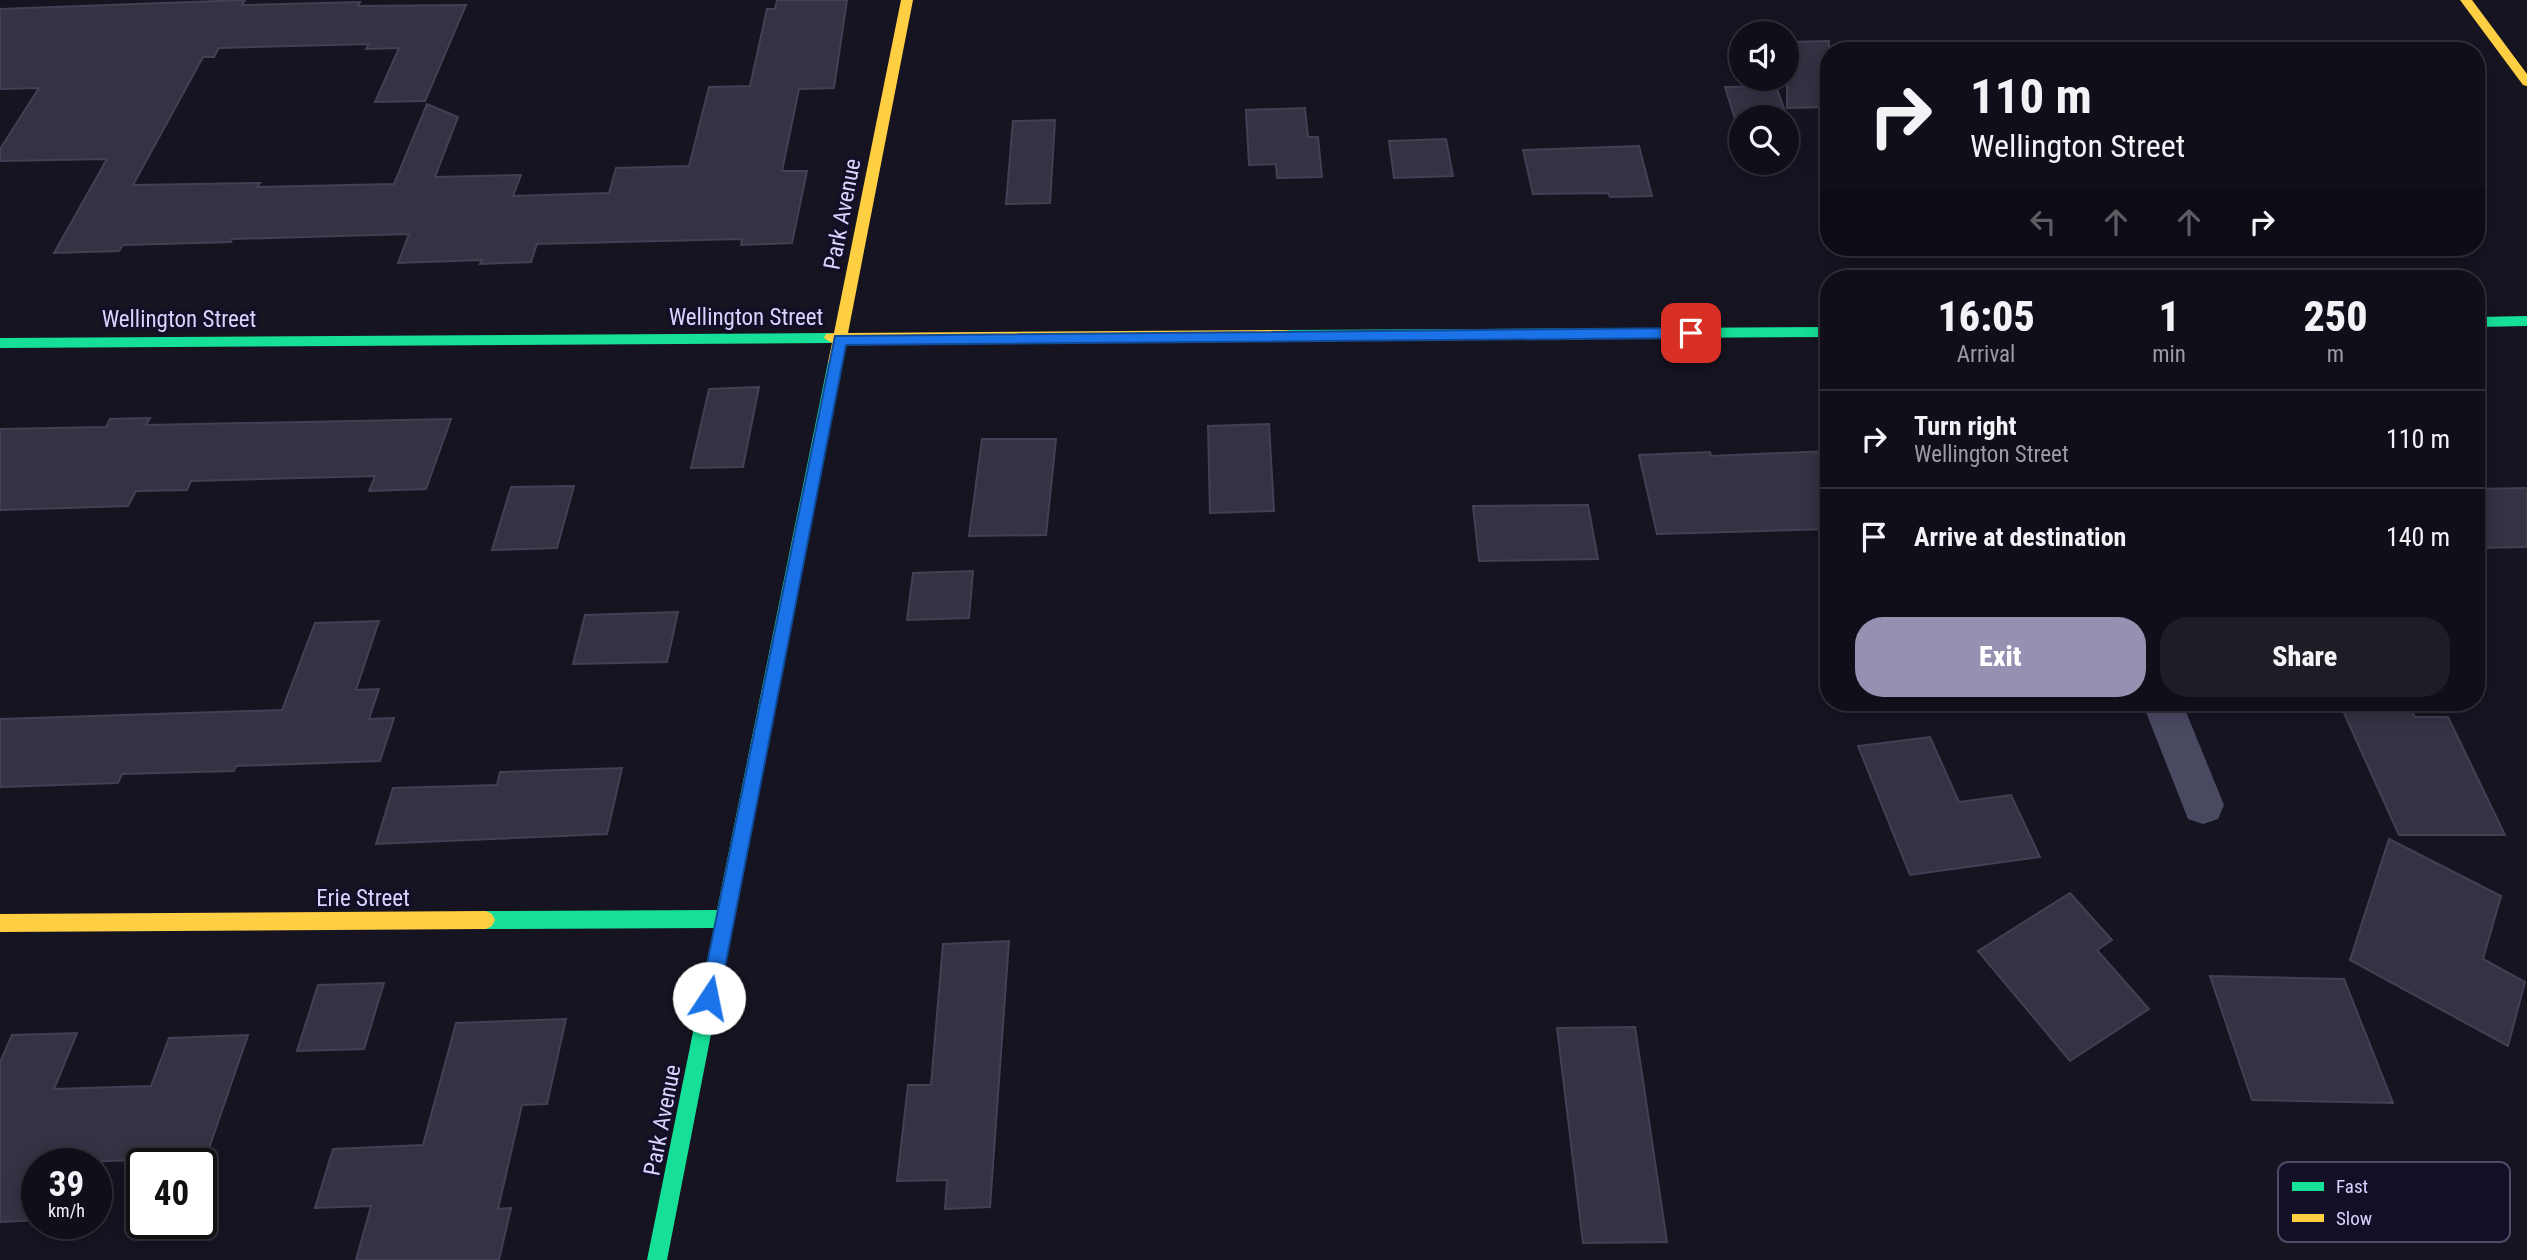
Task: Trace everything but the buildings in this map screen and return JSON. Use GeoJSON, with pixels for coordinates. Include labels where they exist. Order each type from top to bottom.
{"type":"FeatureCollection","features":[{"type":"Feature","properties":{"kind":"street","name":"Park Avenue"},"geometry":{"type":"LineString","coordinates":[[657,1260],[906,0]]}},
{"type":"Feature","properties":{"kind":"street"},"geometry":{"type":"LineString","coordinates":[[2466,0],[2527,82]]}},
{"type":"Feature","properties":{"kind":"street"},"geometry":{"type":"LineString","coordinates":[[2485,322],[2527,321]]}},
{"type":"Feature","properties":{"kind":"street","name":"Wellington Street"},"geometry":{"type":"LineString","coordinates":[[0,343],[1820,332]]}},
{"type":"Feature","properties":{"kind":"street"},"geometry":{"type":"LineString","coordinates":[[2166,711],[2203,805]]}},
{"type":"Feature","properties":{"kind":"street","name":"Erie Street"},"geometry":{"type":"LineString","coordinates":[[0,923],[725,919]]}},
{"type":"Feature","properties":{"kind":"traffic: fast"},"geometry":{"type":"LineString","coordinates":[[2485,322],[2527,321]]}},
{"type":"Feature","properties":{"kind":"traffic: fast"},"geometry":{"type":"LineString","coordinates":[[1286,335],[1820,332]]}},
{"type":"Feature","properties":{"kind":"traffic: fast"},"geometry":{"type":"LineString","coordinates":[[0,343],[831,338]]}},
{"type":"Feature","properties":{"kind":"traffic: fast"},"geometry":{"type":"LineString","coordinates":[[657,1260],[835,362]]}},
{"type":"Feature","properties":{"kind":"traffic: fast"},"geometry":{"type":"LineString","coordinates":[[486,920],[725,919]]}},
{"type":"Feature","properties":{"kind":"traffic: slow"},"geometry":{"type":"LineString","coordinates":[[835,362],[907,0]]}},
{"type":"Feature","properties":{"kind":"traffic: slow"},"geometry":{"type":"LineString","coordinates":[[2466,0],[2527,82]]}},
{"type":"Feature","properties":{"kind":"traffic: slow"},"geometry":{"type":"LineString","coordinates":[[831,338],[1286,335]]}},
{"type":"Feature","properties":{"kind":"traffic: slow"},"geometry":{"type":"LineString","coordinates":[[0,923],[486,920]]}},
{"type":"Feature","properties":{"kind":"route"},"geometry":{"type":"LineString","coordinates":[[709,998],[840,340],[1691,333]]}}]}
